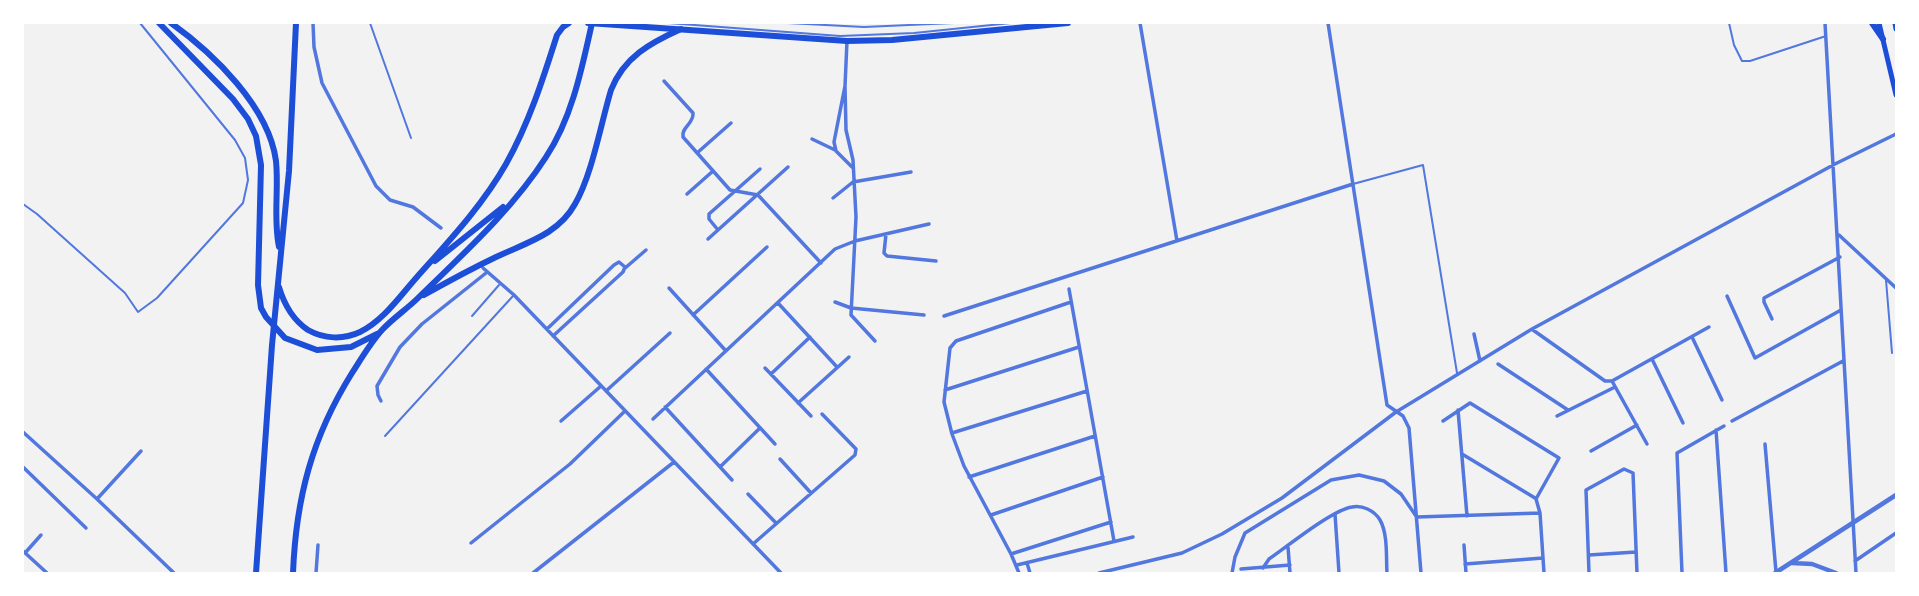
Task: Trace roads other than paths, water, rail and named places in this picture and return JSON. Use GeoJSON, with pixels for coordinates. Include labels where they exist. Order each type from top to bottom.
{"type":"FeatureCollection","features":[{"type":"Feature","properties":{"kind":"main road"},"geometry":{"type":"LineString","coordinates":[[159,23],[233,99],[248,119],[256,136],[261,165],[258,285],[261,308],[285,338],[317,350],[351,347],[382,330],[416,300],[517,197],[547,156],[564,124],[589,36],[590,23],[847,41],[905,39],[1068,23]]}},
{"type":"Feature","properties":{"kind":"main road"},"geometry":{"type":"LineString","coordinates":[[171,23],[216,62],[253,105],[267,130],[276,162],[275,220],[281,255]]}},
{"type":"Feature","properties":{"kind":"main road"},"geometry":{"type":"LineString","coordinates":[[256,573],[272,345],[289,171],[296,23]]}},
{"type":"Feature","properties":{"kind":"main road"},"geometry":{"type":"LineString","coordinates":[[278,277],[284,302],[298,321],[315,334],[340,338],[359,333],[373,324],[474,212],[506,164],[531,111],[557,35],[569,23]]}},
{"type":"Feature","properties":{"kind":"main road"},"geometry":{"type":"LineString","coordinates":[[1872,23],[1883,39]]}},
{"type":"Feature","properties":{"kind":"main road"},"geometry":{"type":"LineString","coordinates":[[1879,23],[1896,95]]}},
{"type":"Feature","properties":{"kind":"main road"},"geometry":{"type":"LineString","coordinates":[[1895,23],[1896,29]]}},
{"type":"Feature","properties":{"kind":"main road"},"geometry":{"type":"LineString","coordinates":[[416,300],[538,238],[560,223],[581,192],[611,90],[621,70],[642,49],[681,29]]}},
{"type":"Feature","properties":{"kind":"main road"},"geometry":{"type":"LineString","coordinates":[[422,271],[517,197]]}},
{"type":"Feature","properties":{"kind":"main road"},"geometry":{"type":"LineString","coordinates":[[293,573],[298,508],[322,426],[343,388],[382,330]]}},
{"type":"Feature","properties":{"kind":"street"},"geometry":{"type":"LineString","coordinates":[[313,23],[314,47],[325,90],[376,186],[390,200],[413,207],[441,228]]}},
{"type":"Feature","properties":{"kind":"street"},"geometry":{"type":"LineString","coordinates":[[1140,23],[1177,241]]}},
{"type":"Feature","properties":{"kind":"street"},"geometry":{"type":"LineString","coordinates":[[1328,23],[1387,405],[1403,416],[1409,428],[1421,573]]}},
{"type":"Feature","properties":{"kind":"street"},"geometry":{"type":"LineString","coordinates":[[1825,23],[1856,573]]}},
{"type":"Feature","properties":{"kind":"street"},"geometry":{"type":"LineString","coordinates":[[847,41],[846,130],[856,217],[851,315],[875,341]]}},
{"type":"Feature","properties":{"kind":"street"},"geometry":{"type":"LineString","coordinates":[[664,81],[693,113],[692,121],[682,133],[697,153],[730,190],[758,195],[821,263]]}},
{"type":"Feature","properties":{"kind":"street"},"geometry":{"type":"LineString","coordinates":[[836,151],[834,138],[845,86]]}},
{"type":"Feature","properties":{"kind":"street"},"geometry":{"type":"LineString","coordinates":[[697,153],[731,123]]}},
{"type":"Feature","properties":{"kind":"street"},"geometry":{"type":"LineString","coordinates":[[1099,573],[1182,553],[1238,524],[1282,498],[1396,412],[1457,374],[1835,164],[1896,134]]}},
{"type":"Feature","properties":{"kind":"street"},"geometry":{"type":"LineString","coordinates":[[812,139],[836,151],[852,167]]}},
{"type":"Feature","properties":{"kind":"street"},"geometry":{"type":"LineString","coordinates":[[708,239],[788,167]]}},
{"type":"Feature","properties":{"kind":"street"},"geometry":{"type":"LineString","coordinates":[[718,230],[708,216],[760,169]]}},
{"type":"Feature","properties":{"kind":"street"},"geometry":{"type":"LineString","coordinates":[[687,194],[713,171]]}},
{"type":"Feature","properties":{"kind":"street"},"geometry":{"type":"LineString","coordinates":[[833,198],[853,182],[911,172]]}},
{"type":"Feature","properties":{"kind":"street"},"geometry":{"type":"LineString","coordinates":[[944,316],[1353,184]]}},
{"type":"Feature","properties":{"kind":"street"},"geometry":{"type":"LineString","coordinates":[[653,419],[835,249],[855,240],[929,223]]}},
{"type":"Feature","properties":{"kind":"street"},"geometry":{"type":"LineString","coordinates":[[886,234],[884,253],[887,256],[936,261]]}},
{"type":"Feature","properties":{"kind":"street"},"geometry":{"type":"LineString","coordinates":[[1839,235],[1896,288]]}},
{"type":"Feature","properties":{"kind":"street"},"geometry":{"type":"LineString","coordinates":[[693,315],[767,247]]}},
{"type":"Feature","properties":{"kind":"street"},"geometry":{"type":"LineString","coordinates":[[553,336],[646,250]]}},
{"type":"Feature","properties":{"kind":"street"},"geometry":{"type":"LineString","coordinates":[[1772,318],[1763,302],[1764,298],[1840,257]]}},
{"type":"Feature","properties":{"kind":"street"},"geometry":{"type":"LineString","coordinates":[[547,329],[614,265],[618,262],[624,269]]}},
{"type":"Feature","properties":{"kind":"street"},"geometry":{"type":"LineString","coordinates":[[382,401],[377,386],[400,347],[422,324],[484,271],[514,295],[781,573]]}},
{"type":"Feature","properties":{"kind":"street"},"geometry":{"type":"LineString","coordinates":[[669,288],[726,351]]}},
{"type":"Feature","properties":{"kind":"street"},"geometry":{"type":"LineString","coordinates":[[1069,289],[1114,541]]}},
{"type":"Feature","properties":{"kind":"street"},"geometry":{"type":"LineString","coordinates":[[1727,296],[1755,358],[1841,310]]}},
{"type":"Feature","properties":{"kind":"street"},"geometry":{"type":"LineString","coordinates":[[835,302],[851,308],[924,315]]}},
{"type":"Feature","properties":{"kind":"street"},"geometry":{"type":"LineString","coordinates":[[1019,573],[1012,554],[969,477],[952,434],[944,402],[952,343],[1071,302]]}},
{"type":"Feature","properties":{"kind":"street"},"geometry":{"type":"LineString","coordinates":[[778,303],[838,367]]}},
{"type":"Feature","properties":{"kind":"street"},"geometry":{"type":"LineString","coordinates":[[1532,330],[1605,381],[1612,381],[1709,327]]}},
{"type":"Feature","properties":{"kind":"street"},"geometry":{"type":"LineString","coordinates":[[606,391],[670,333]]}},
{"type":"Feature","properties":{"kind":"street"},"geometry":{"type":"LineString","coordinates":[[1474,334],[1480,361]]}},
{"type":"Feature","properties":{"kind":"street"},"geometry":{"type":"LineString","coordinates":[[771,374],[810,337]]}},
{"type":"Feature","properties":{"kind":"street"},"geometry":{"type":"LineString","coordinates":[[1692,337],[1722,400]]}},
{"type":"Feature","properties":{"kind":"street"},"geometry":{"type":"LineString","coordinates":[[945,390],[1079,348]]}},
{"type":"Feature","properties":{"kind":"street"},"geometry":{"type":"LineString","coordinates":[[798,403],[849,357]]}},
{"type":"Feature","properties":{"kind":"street"},"geometry":{"type":"LineString","coordinates":[[1653,359],[1683,422]]}},
{"type":"Feature","properties":{"kind":"street"},"geometry":{"type":"LineString","coordinates":[[1732,421],[1843,361]]}},
{"type":"Feature","properties":{"kind":"street"},"geometry":{"type":"LineString","coordinates":[[1498,364],[1568,410]]}},
{"type":"Feature","properties":{"kind":"street"},"geometry":{"type":"LineString","coordinates":[[765,368],[811,416]]}},
{"type":"Feature","properties":{"kind":"street"},"geometry":{"type":"LineString","coordinates":[[706,369],[775,444]]}},
{"type":"Feature","properties":{"kind":"street"},"geometry":{"type":"LineString","coordinates":[[1612,381],[1647,444]]}},
{"type":"Feature","properties":{"kind":"street"},"geometry":{"type":"LineString","coordinates":[[561,421],[601,386]]}},
{"type":"Feature","properties":{"kind":"street"},"geometry":{"type":"LineString","coordinates":[[1557,416],[1615,387]]}},
{"type":"Feature","properties":{"kind":"street"},"geometry":{"type":"LineString","coordinates":[[952,434],[1087,391]]}},
{"type":"Feature","properties":{"kind":"street"},"geometry":{"type":"LineString","coordinates":[[1443,421],[1470,403],[1559,458],[1536,499]]}},
{"type":"Feature","properties":{"kind":"street"},"geometry":{"type":"LineString","coordinates":[[665,407],[732,480]]}},
{"type":"Feature","properties":{"kind":"street"},"geometry":{"type":"LineString","coordinates":[[1458,410],[1467,516]]}},
{"type":"Feature","properties":{"kind":"street"},"geometry":{"type":"LineString","coordinates":[[471,543],[570,464],[625,411]]}},
{"type":"Feature","properties":{"kind":"street"},"geometry":{"type":"LineString","coordinates":[[753,544],[857,451],[822,414]]}},
{"type":"Feature","properties":{"kind":"street"},"geometry":{"type":"LineString","coordinates":[[1591,451],[1637,425]]}},
{"type":"Feature","properties":{"kind":"street"},"geometry":{"type":"LineString","coordinates":[[1682,573],[1676,457],[1679,451],[1724,426]]}},
{"type":"Feature","properties":{"kind":"street"},"geometry":{"type":"LineString","coordinates":[[720,467],[760,428]]}},
{"type":"Feature","properties":{"kind":"street"},"geometry":{"type":"LineString","coordinates":[[1716,430],[1726,573]]}},
{"type":"Feature","properties":{"kind":"street"},"geometry":{"type":"LineString","coordinates":[[23,432],[174,573]]}},
{"type":"Feature","properties":{"kind":"street"},"geometry":{"type":"LineString","coordinates":[[969,477],[1095,436]]}},
{"type":"Feature","properties":{"kind":"street"},"geometry":{"type":"LineString","coordinates":[[1765,444],[1775,573],[1896,495]]}},
{"type":"Feature","properties":{"kind":"street"},"geometry":{"type":"LineString","coordinates":[[97,499],[141,451]]}},
{"type":"Feature","properties":{"kind":"street"},"geometry":{"type":"LineString","coordinates":[[1462,454],[1536,499],[1540,513],[1544,573]]}},
{"type":"Feature","properties":{"kind":"street"},"geometry":{"type":"LineString","coordinates":[[780,459],[811,493]]}},
{"type":"Feature","properties":{"kind":"street"},"geometry":{"type":"LineString","coordinates":[[534,573],[674,462]]}},
{"type":"Feature","properties":{"kind":"street"},"geometry":{"type":"LineString","coordinates":[[23,467],[86,528]]}},
{"type":"Feature","properties":{"kind":"street"},"geometry":{"type":"LineString","coordinates":[[1589,573],[1586,490],[1624,470],[1633,474],[1637,573]]}},
{"type":"Feature","properties":{"kind":"street"},"geometry":{"type":"LineString","coordinates":[[1232,573],[1245,533],[1316,487],[1346,475],[1371,476],[1384,481],[1401,494],[1417,517]]}},
{"type":"Feature","properties":{"kind":"street"},"geometry":{"type":"LineString","coordinates":[[990,516],[1103,477]]}},
{"type":"Feature","properties":{"kind":"street"},"geometry":{"type":"LineString","coordinates":[[748,494],[776,524]]}},
{"type":"Feature","properties":{"kind":"street"},"geometry":{"type":"LineString","coordinates":[[1263,568],[1269,559],[1341,509],[1357,506],[1377,516],[1383,529],[1387,573]]}},
{"type":"Feature","properties":{"kind":"street"},"geometry":{"type":"LineString","coordinates":[[1417,517],[1540,513]]}},
{"type":"Feature","properties":{"kind":"street"},"geometry":{"type":"LineString","coordinates":[[1335,514],[1339,573]]}},
{"type":"Feature","properties":{"kind":"street"},"geometry":{"type":"LineString","coordinates":[[1012,554],[1111,522]]}},
{"type":"Feature","properties":{"kind":"street"},"geometry":{"type":"LineString","coordinates":[[1238,524],[1245,533]]}},
{"type":"Feature","properties":{"kind":"street"},"geometry":{"type":"LineString","coordinates":[[1855,561],[1896,533]]}},
{"type":"Feature","properties":{"kind":"street"},"geometry":{"type":"LineString","coordinates":[[41,535],[24,552],[47,573]]}},
{"type":"Feature","properties":{"kind":"street"},"geometry":{"type":"LineString","coordinates":[[1017,565],[1133,537]]}},
{"type":"Feature","properties":{"kind":"street"},"geometry":{"type":"LineString","coordinates":[[316,573],[318,545]]}},
{"type":"Feature","properties":{"kind":"street"},"geometry":{"type":"LineString","coordinates":[[1464,545],[1466,573]]}},
{"type":"Feature","properties":{"kind":"street"},"geometry":{"type":"LineString","coordinates":[[1288,546],[1290,573]]}},
{"type":"Feature","properties":{"kind":"street"},"geometry":{"type":"LineString","coordinates":[[1588,555],[1636,552]]}},
{"type":"Feature","properties":{"kind":"street"},"geometry":{"type":"LineString","coordinates":[[1465,564],[1543,558]]}},
{"type":"Feature","properties":{"kind":"street"},"geometry":{"type":"LineString","coordinates":[[1027,563],[1030,573]]}},
{"type":"Feature","properties":{"kind":"street"},"geometry":{"type":"LineString","coordinates":[[1791,563],[1812,564],[1836,573]]}},
{"type":"Feature","properties":{"kind":"street"},"geometry":{"type":"LineString","coordinates":[[1241,569],[1290,565]]}},
{"type":"Feature","properties":{"kind":"lane"},"geometry":{"type":"LineString","coordinates":[[23,204],[125,293],[138,312],[157,298],[243,203],[248,180],[245,158],[235,140],[141,23]]}},
{"type":"Feature","properties":{"kind":"lane"},"geometry":{"type":"LineString","coordinates":[[370,23],[411,138]]}},
{"type":"Feature","properties":{"kind":"lane"},"geometry":{"type":"LineString","coordinates":[[668,23],[840,36],[914,33],[1011,23]]}},
{"type":"Feature","properties":{"kind":"lane"},"geometry":{"type":"LineString","coordinates":[[787,23],[873,27],[954,23]]}},
{"type":"Feature","properties":{"kind":"lane"},"geometry":{"type":"LineString","coordinates":[[1729,23],[1734,45],[1742,61],[1827,35]]}},
{"type":"Feature","properties":{"kind":"lane"},"geometry":{"type":"LineString","coordinates":[[1353,184],[1423,164],[1457,374]]}},
{"type":"Feature","properties":{"kind":"lane"},"geometry":{"type":"LineString","coordinates":[[1886,279],[1892,353]]}},
{"type":"Feature","properties":{"kind":"lane"},"geometry":{"type":"LineString","coordinates":[[472,316],[500,284]]}},
{"type":"Feature","properties":{"kind":"lane"},"geometry":{"type":"LineString","coordinates":[[385,436],[514,295]]}}]}
